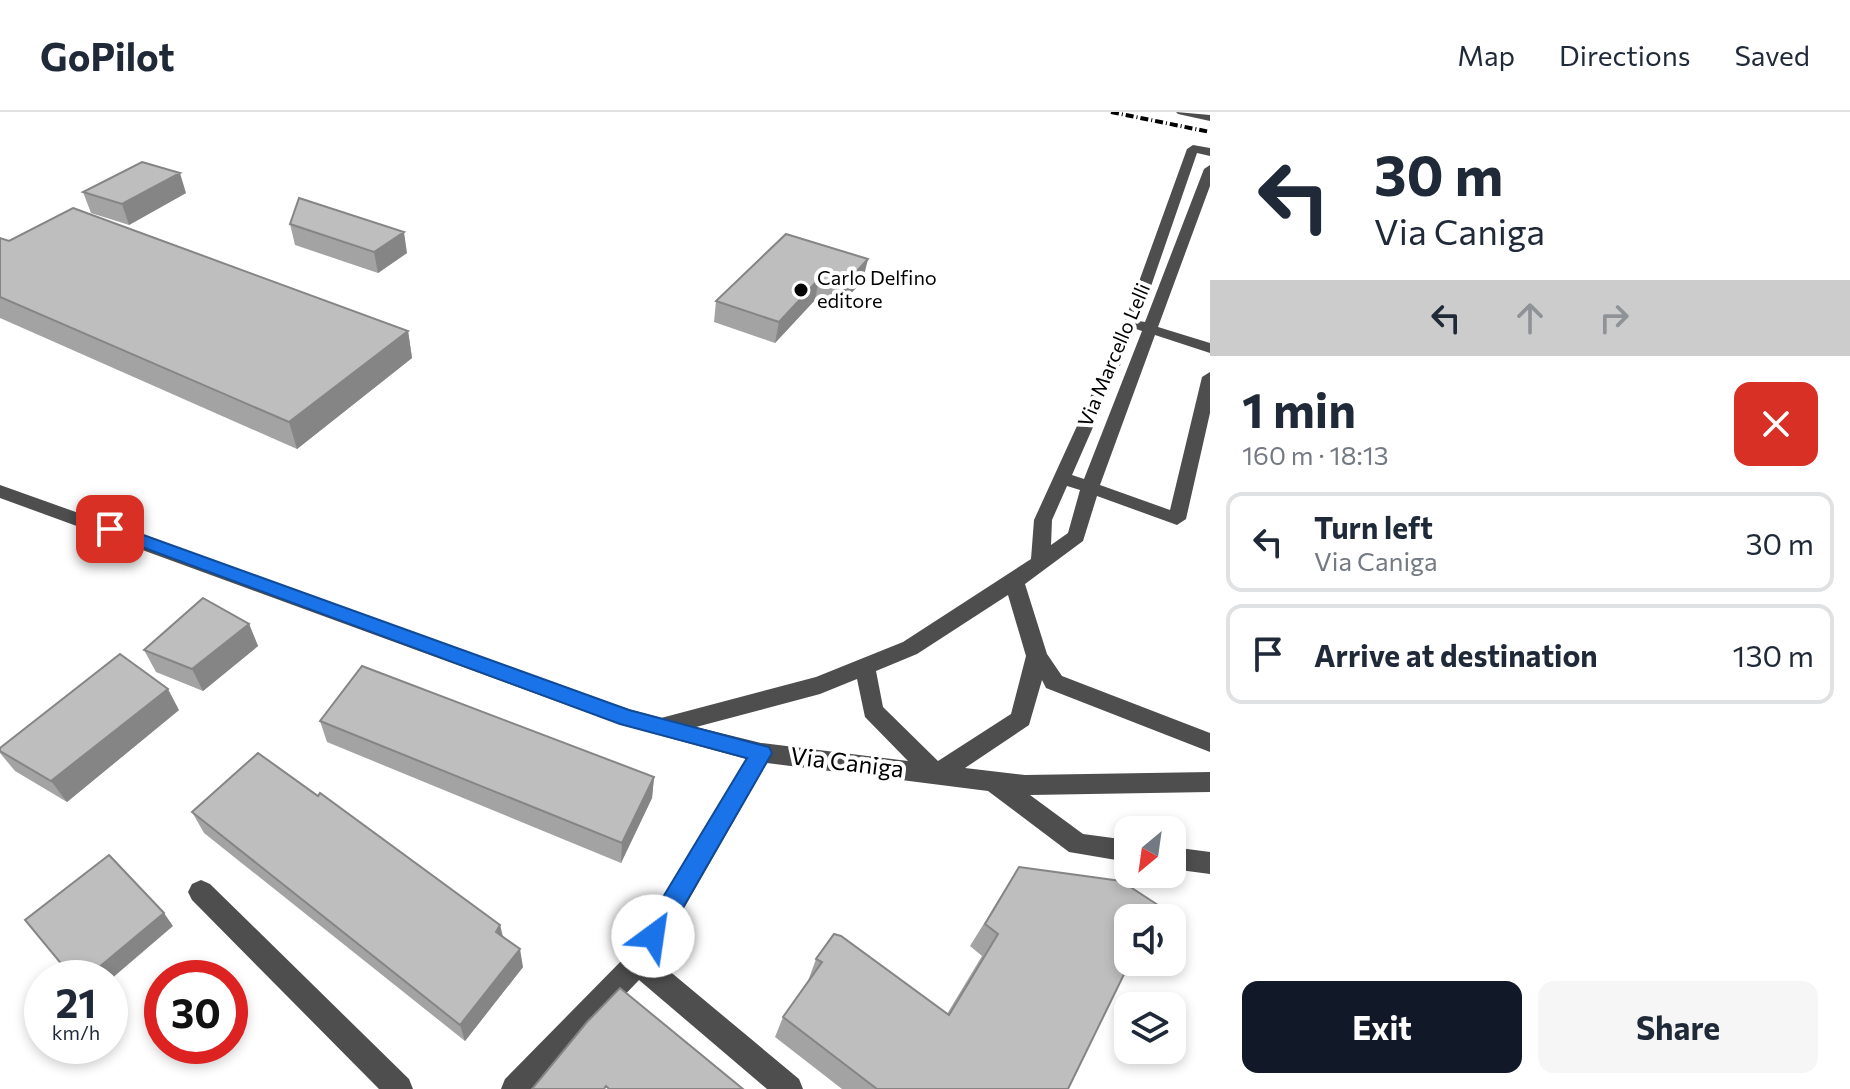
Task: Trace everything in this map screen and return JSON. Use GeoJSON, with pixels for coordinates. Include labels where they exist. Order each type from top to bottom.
{"type":"FeatureCollection","features":[{"type":"Feature","properties":{"kind":"street"},"geometry":{"type":"LineString","coordinates":[[1182,112],[1210,118]]}},
{"type":"Feature","properties":{"kind":"street","name":"Via Marcello Lelli"},"geometry":{"type":"LineString","coordinates":[[1041,561],[1043,520],[1131,323],[1193,149],[1210,152]]}},
{"type":"Feature","properties":{"kind":"street","name":"Via Marcello Lelli"},"geometry":{"type":"LineString","coordinates":[[659,727],[820,685],[910,648],[1014,582],[1076,536],[1090,488],[1210,169]]}},
{"type":"Feature","properties":{"kind":"street"},"geometry":{"type":"LineString","coordinates":[[1131,323],[1210,348]]}},
{"type":"Feature","properties":{"kind":"street"},"geometry":{"type":"LineString","coordinates":[[1061,477],[1177,519],[1210,377]]}},
{"type":"Feature","properties":{"kind":"street","name":"Via Caniga"},"geometry":{"type":"LineString","coordinates":[[0,491],[613,713],[761,753],[1025,785],[1210,782]]}},
{"type":"Feature","properties":{"kind":"street"},"geometry":{"type":"LineString","coordinates":[[1014,582],[1037,656],[1054,682],[1210,743]]}},
{"type":"Feature","properties":{"kind":"street"},"geometry":{"type":"LineString","coordinates":[[865,666],[873,711],[936,774],[1021,719],[1037,656]]}},
{"type":"Feature","properties":{"kind":"street"},"geometry":{"type":"LineString","coordinates":[[515,1089],[638,962],[761,753]]}},
{"type":"Feature","properties":{"kind":"street"},"geometry":{"type":"LineString","coordinates":[[993,781],[1078,844],[1114,849]]}},
{"type":"Feature","properties":{"kind":"street"},"geometry":{"type":"LineString","coordinates":[[1186,860],[1210,863]]}},
{"type":"Feature","properties":{"kind":"street"},"geometry":{"type":"LineString","coordinates":[[201,892],[399,1089]]}},
{"type":"Feature","properties":{"kind":"street"},"geometry":{"type":"LineString","coordinates":[[638,962],[789,1089]]}},
{"type":"Feature","properties":{"kind":"building"},"geometry":{"type":"Polygon","coordinates":[[[142,162],[180,173],[122,204],[83,192],[142,162]]]}},
{"type":"Feature","properties":{"kind":"building"},"geometry":{"type":"Polygon","coordinates":[[[299,198],[404,232],[374,252],[290,224],[299,198]]]}},
{"type":"Feature","properties":{"kind":"building"},"geometry":{"type":"Polygon","coordinates":[[[73,208],[408,331],[289,422],[0,297],[0,238],[9,241],[73,208]]]}},
{"type":"Feature","properties":{"kind":"building"},"geometry":{"type":"Polygon","coordinates":[[[786,234],[868,259],[843,286],[819,279],[779,322],[716,301],[786,234]]]}},
{"type":"Feature","properties":{"kind":"building"},"geometry":{"type":"Polygon","coordinates":[[[203,598],[249,624],[192,669],[144,650],[203,598]]]}},
{"type":"Feature","properties":{"kind":"building"},"geometry":{"type":"Polygon","coordinates":[[[120,654],[168,689],[51,781],[0,751],[0,748],[120,654]]]}},
{"type":"Feature","properties":{"kind":"building"},"geometry":{"type":"Polygon","coordinates":[[[362,666],[654,777],[622,843],[320,721],[362,666]]]}},
{"type":"Feature","properties":{"kind":"building"},"geometry":{"type":"Polygon","coordinates":[[[258,753],[318,796],[320,793],[500,925],[496,932],[520,949],[460,1025],[192,812],[258,753]]]}},
{"type":"Feature","properties":{"kind":"building"},"geometry":{"type":"Polygon","coordinates":[[[109,855],[164,913],[108,960],[58,960],[25,920],[109,855]]]}},
{"type":"Feature","properties":{"kind":"building"},"geometry":{"type":"Polygon","coordinates":[[[1019,867],[1114,880],[1114,888],[1132,888],[1156,904],[1114,904],[1114,976],[1123,976],[1068,1089],[877,1089],[783,1017],[822,962],[816,959],[834,934],[949,1015],[998,934],[985,924],[1019,867]]]}},
{"type":"Feature","properties":{"kind":"building"},"geometry":{"type":"Polygon","coordinates":[[[620,988],[743,1089],[609,1089],[606,1086],[604,1089],[532,1089],[587,1022],[620,988]]]}},
{"type":"Feature","properties":{"kind":"railway"},"geometry":{"type":"LineString","coordinates":[[1111,112],[1210,132]]}},
{"type":"Feature","properties":{"kind":"place","name":"Carlo Delfino editore"},"geometry":{"type":"Point","coordinates":[801,290]}},
{"type":"Feature","properties":{"kind":"route"},"geometry":{"type":"LineString","coordinates":[[110,529],[627,718],[761,753],[653,936]]}}]}
